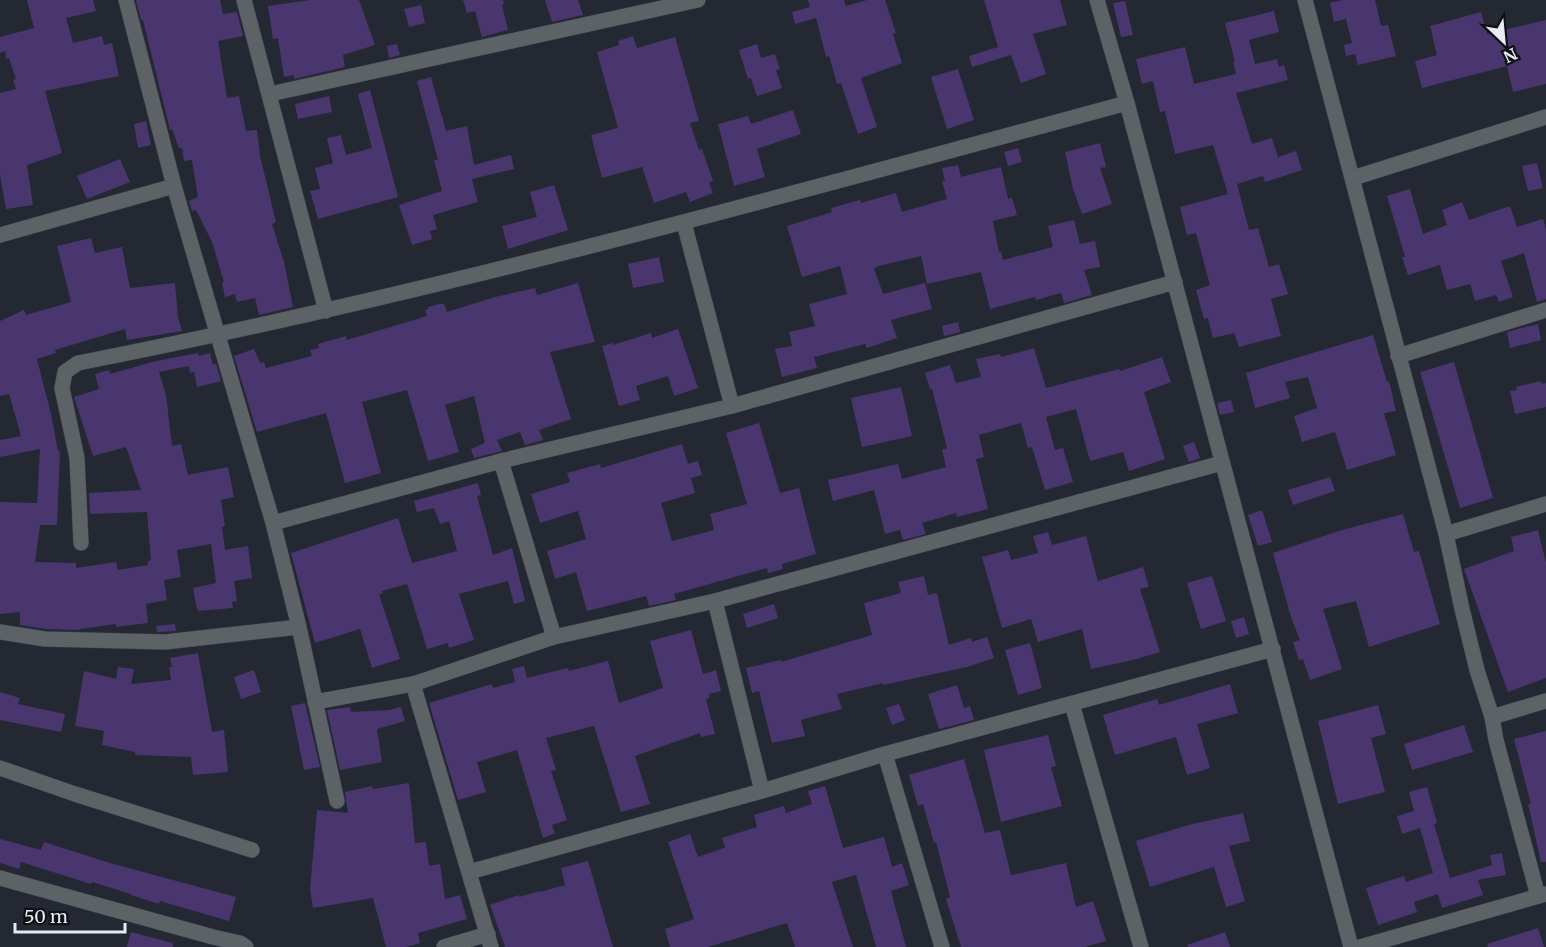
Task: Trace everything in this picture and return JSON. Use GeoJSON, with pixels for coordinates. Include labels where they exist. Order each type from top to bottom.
{"type":"FeatureCollection","features":[{"type":"Feature","properties":{"kind":"street"},"geometry":{"type":"LineString","coordinates":[[126,0],[174,186],[273,523],[337,801]]}},
{"type":"Feature","properties":{"kind":"street"},"geometry":{"type":"LineString","coordinates":[[244,0],[326,311]]}},
{"type":"Feature","properties":{"kind":"street"},"geometry":{"type":"LineString","coordinates":[[270,94],[698,0]]}},
{"type":"Feature","properties":{"kind":"street"},"geometry":{"type":"LineString","coordinates":[[1097,0],[1127,103],[1351,947]]}},
{"type":"Feature","properties":{"kind":"street"},"geometry":{"type":"LineString","coordinates":[[1305,0],[1446,534],[1477,670],[1542,895],[1359,947]]}},
{"type":"Feature","properties":{"kind":"street"},"geometry":{"type":"LineString","coordinates":[[81,543],[77,458],[62,388],[65,372],[78,363],[218,336],[684,223],[1127,103]]}},
{"type":"Feature","properties":{"kind":"street"},"geometry":{"type":"LineString","coordinates":[[1353,178],[1546,117]]}},
{"type":"Feature","properties":{"kind":"street"},"geometry":{"type":"LineString","coordinates":[[0,236],[174,186]]}},
{"type":"Feature","properties":{"kind":"street"},"geometry":{"type":"LineString","coordinates":[[684,223],[732,406]]}},
{"type":"Feature","properties":{"kind":"street"},"geometry":{"type":"LineString","coordinates":[[273,523],[501,461],[732,406],[1175,282]]}},
{"type":"Feature","properties":{"kind":"street"},"geometry":{"type":"LineString","coordinates":[[1398,356],[1546,310]]}},
{"type":"Feature","properties":{"kind":"street"},"geometry":{"type":"LineString","coordinates":[[501,461],[554,637]]}},
{"type":"Feature","properties":{"kind":"street"},"geometry":{"type":"LineString","coordinates":[[315,702],[413,684],[554,637],[715,601],[1222,464]]}},
{"type":"Feature","properties":{"kind":"street"},"geometry":{"type":"LineString","coordinates":[[1446,534],[1546,504]]}},
{"type":"Feature","properties":{"kind":"street"},"geometry":{"type":"LineString","coordinates":[[715,601],[762,791]]}},
{"type":"Feature","properties":{"kind":"street"},"geometry":{"type":"LineString","coordinates":[[0,632],[45,639],[165,642],[298,627]]}},
{"type":"Feature","properties":{"kind":"street"},"geometry":{"type":"LineString","coordinates":[[469,872],[762,791],[885,754],[1273,649]]}},
{"type":"Feature","properties":{"kind":"street"},"geometry":{"type":"LineString","coordinates":[[413,684],[489,941],[444,947]]}},
{"type":"Feature","properties":{"kind":"street"},"geometry":{"type":"LineString","coordinates":[[1492,717],[1546,701]]}},
{"type":"Feature","properties":{"kind":"street"},"geometry":{"type":"LineString","coordinates":[[1071,704],[1141,947]]}},
{"type":"Feature","properties":{"kind":"street"},"geometry":{"type":"LineString","coordinates":[[885,754],[942,947]]}},
{"type":"Feature","properties":{"kind":"street"},"geometry":{"type":"LineString","coordinates":[[0,768],[252,850]]}},
{"type":"Feature","properties":{"kind":"street"},"geometry":{"type":"LineString","coordinates":[[0,878],[240,943],[246,947]]}},
{"type":"Feature","properties":{"kind":"building"},"geometry":{"type":"Polygon","coordinates":[[[27,0],[93,0],[96,11],[66,18],[73,43],[102,36],[104,45],[112,43],[119,76],[45,91],[62,153],[27,165],[33,205],[6,209],[0,175],[0,93],[16,89],[13,80],[16,79],[9,58],[6,59],[5,51],[0,53],[0,37],[34,28],[27,0]]]}},
{"type":"Feature","properties":{"kind":"building"},"geometry":{"type":"Polygon","coordinates":[[[136,0],[220,0],[223,14],[237,12],[243,36],[218,41],[227,98],[239,96],[246,131],[257,130],[260,156],[276,222],[272,224],[284,262],[293,307],[259,315],[255,298],[237,302],[235,294],[225,297],[222,282],[224,282],[212,242],[196,210],[192,211],[189,201],[198,197],[192,160],[184,161],[182,148],[179,148],[172,129],[170,130],[136,0]]]}},
{"type":"Feature","properties":{"kind":"building"},"geometry":{"type":"Polygon","coordinates":[[[310,0],[359,0],[375,45],[343,55],[345,67],[294,79],[294,75],[284,77],[278,38],[273,39],[268,6],[310,0]]]}},
{"type":"Feature","properties":{"kind":"building"},"geometry":{"type":"Polygon","coordinates":[[[463,0],[503,0],[502,5],[508,30],[482,37],[475,11],[467,13],[463,0]]]}},
{"type":"Feature","properties":{"kind":"building"},"geometry":{"type":"Polygon","coordinates":[[[545,0],[578,0],[583,15],[552,22],[545,0]]]}},
{"type":"Feature","properties":{"kind":"building"},"geometry":{"type":"Polygon","coordinates":[[[808,0],[844,0],[846,6],[867,0],[885,0],[896,33],[893,34],[902,63],[861,78],[877,127],[858,134],[841,83],[837,84],[829,56],[826,57],[816,18],[795,24],[792,12],[810,7],[808,0]]]}},
{"type":"Feature","properties":{"kind":"building"},"geometry":{"type":"Polygon","coordinates":[[[984,0],[1060,0],[1067,25],[1033,34],[1046,74],[1021,83],[1011,55],[972,67],[969,56],[998,47],[984,0]]]}},
{"type":"Feature","properties":{"kind":"building"},"geometry":{"type":"Polygon","coordinates":[[[1342,0],[1375,0],[1381,26],[1388,25],[1396,56],[1358,65],[1355,54],[1346,56],[1344,45],[1352,43],[1346,19],[1334,22],[1330,3],[1342,0]]]}},
{"type":"Feature","properties":{"kind":"building"},"geometry":{"type":"Polygon","coordinates":[[[1125,1],[1133,35],[1121,37],[1113,3],[1125,1]]]}},
{"type":"Feature","properties":{"kind":"building"},"geometry":{"type":"Polygon","coordinates":[[[421,5],[425,23],[409,27],[404,9],[421,5]]]}},
{"type":"Feature","properties":{"kind":"building"},"geometry":{"type":"Polygon","coordinates":[[[1274,11],[1279,32],[1249,40],[1255,64],[1277,59],[1279,67],[1284,65],[1288,80],[1236,93],[1252,144],[1272,138],[1278,157],[1296,151],[1302,170],[1265,182],[1263,176],[1237,184],[1249,230],[1258,228],[1269,267],[1279,264],[1288,294],[1271,299],[1281,336],[1239,347],[1234,333],[1213,338],[1208,318],[1204,319],[1196,290],[1210,285],[1196,233],[1187,235],[1180,207],[1228,194],[1213,145],[1175,154],[1165,111],[1160,112],[1153,81],[1142,84],[1136,59],[1185,47],[1194,84],[1236,74],[1225,23],[1274,11]]]}},
{"type":"Feature","properties":{"kind":"building"},"geometry":{"type":"Polygon","coordinates":[[[1481,12],[1487,34],[1546,20],[1546,84],[1513,92],[1507,66],[1422,88],[1415,61],[1437,55],[1430,26],[1481,12]]]}},
{"type":"Feature","properties":{"kind":"building"},"geometry":{"type":"Polygon","coordinates":[[[633,36],[637,48],[675,37],[699,121],[690,123],[713,181],[709,183],[713,193],[690,202],[686,192],[654,203],[642,167],[602,178],[591,135],[618,128],[597,52],[619,45],[618,41],[633,36]]]}},
{"type":"Feature","properties":{"kind":"building"},"geometry":{"type":"Polygon","coordinates":[[[397,44],[400,55],[389,58],[387,46],[397,44]]]}},
{"type":"Feature","properties":{"kind":"building"},"geometry":{"type":"Polygon","coordinates":[[[757,44],[761,58],[775,54],[780,69],[776,70],[782,88],[757,96],[751,78],[748,79],[739,50],[757,44]]]}},
{"type":"Feature","properties":{"kind":"building"},"geometry":{"type":"Polygon","coordinates":[[[958,69],[974,120],[947,129],[931,77],[958,69]]]}},
{"type":"Feature","properties":{"kind":"building"},"geometry":{"type":"Polygon","coordinates":[[[431,77],[446,131],[467,126],[474,165],[511,155],[514,169],[472,179],[478,202],[433,215],[437,229],[430,231],[432,239],[412,245],[399,205],[442,191],[434,160],[438,160],[417,81],[431,77]]]}},
{"type":"Feature","properties":{"kind":"building"},"geometry":{"type":"Polygon","coordinates":[[[370,90],[398,197],[318,219],[310,191],[320,189],[315,168],[333,163],[327,138],[341,135],[346,155],[372,148],[358,94],[370,90]]]}},
{"type":"Feature","properties":{"kind":"building"},"geometry":{"type":"Polygon","coordinates":[[[329,96],[332,112],[298,119],[295,104],[329,96]]]}},
{"type":"Feature","properties":{"kind":"building"},"geometry":{"type":"Polygon","coordinates":[[[793,110],[801,134],[757,149],[765,177],[734,186],[718,124],[748,116],[751,124],[793,110]]]}},
{"type":"Feature","properties":{"kind":"building"},"geometry":{"type":"Polygon","coordinates":[[[146,121],[151,145],[138,148],[134,124],[146,121]]]}},
{"type":"Feature","properties":{"kind":"building"},"geometry":{"type":"Polygon","coordinates":[[[1100,143],[1106,167],[1100,168],[1112,204],[1082,214],[1073,189],[1065,152],[1100,143]]]}},
{"type":"Feature","properties":{"kind":"building"},"geometry":{"type":"Polygon","coordinates":[[[1018,148],[1022,162],[1008,166],[1004,152],[1018,148]]]}},
{"type":"Feature","properties":{"kind":"building"},"geometry":{"type":"Polygon","coordinates":[[[120,159],[130,182],[87,199],[77,176],[120,159]]]}},
{"type":"Feature","properties":{"kind":"building"},"geometry":{"type":"Polygon","coordinates":[[[1537,163],[1543,188],[1528,191],[1522,166],[1537,163]]]}},
{"type":"Feature","properties":{"kind":"building"},"geometry":{"type":"Polygon","coordinates":[[[958,165],[961,177],[1001,167],[1008,199],[1012,198],[1017,215],[993,221],[999,252],[1003,260],[1053,247],[1048,226],[1074,220],[1080,244],[1095,241],[1100,267],[1084,270],[1092,295],[1064,303],[1061,293],[1036,300],[1035,297],[990,309],[981,272],[927,284],[921,256],[879,266],[874,268],[883,294],[925,283],[932,309],[891,320],[897,338],[867,348],[865,344],[814,357],[817,368],[782,377],[775,349],[792,346],[789,332],[815,326],[809,304],[847,294],[840,266],[802,277],[787,226],[832,212],[831,208],[860,200],[861,203],[896,193],[902,212],[947,199],[942,181],[945,181],[942,168],[958,165]]]}},
{"type":"Feature","properties":{"kind":"building"},"geometry":{"type":"Polygon","coordinates":[[[554,185],[568,230],[508,249],[502,226],[537,217],[530,192],[554,185]]]}},
{"type":"Feature","properties":{"kind":"building"},"geometry":{"type":"Polygon","coordinates":[[[1410,189],[1423,234],[1447,225],[1442,210],[1462,202],[1469,220],[1510,206],[1517,227],[1543,219],[1546,230],[1546,299],[1537,302],[1524,253],[1501,261],[1513,297],[1499,302],[1496,295],[1475,301],[1470,284],[1447,290],[1440,265],[1408,275],[1387,196],[1410,189]]]}},
{"type":"Feature","properties":{"kind":"building"},"geometry":{"type":"Polygon","coordinates":[[[91,238],[95,253],[122,247],[130,288],[175,283],[178,317],[182,331],[127,340],[125,329],[55,350],[56,353],[37,359],[60,452],[57,525],[40,525],[35,562],[76,563],[76,568],[116,562],[118,570],[148,565],[148,561],[151,560],[147,512],[90,514],[89,493],[141,490],[126,447],[93,456],[74,397],[99,389],[95,374],[109,370],[110,374],[156,361],[210,353],[213,365],[216,363],[221,381],[197,387],[194,372],[190,373],[189,366],[159,372],[166,395],[172,446],[181,444],[188,475],[228,467],[234,497],[221,500],[225,526],[222,527],[225,550],[248,546],[252,578],[234,581],[237,601],[232,602],[233,608],[198,611],[193,588],[216,583],[211,544],[177,550],[181,577],[164,580],[167,600],[146,604],[148,623],[116,627],[116,624],[80,630],[46,629],[20,625],[20,612],[0,614],[0,502],[37,503],[40,449],[0,457],[0,440],[21,436],[9,394],[0,396],[0,321],[24,310],[26,315],[71,302],[57,246],[91,238]]]}},
{"type":"Feature","properties":{"kind":"building"},"geometry":{"type":"Polygon","coordinates":[[[659,257],[664,282],[633,288],[628,264],[659,257]]]}},
{"type":"Feature","properties":{"kind":"building"},"geometry":{"type":"Polygon","coordinates":[[[578,283],[595,342],[550,352],[571,419],[539,430],[543,440],[525,445],[520,432],[497,440],[502,451],[474,458],[471,449],[485,443],[474,396],[445,405],[459,452],[428,461],[407,390],[362,402],[381,473],[345,483],[326,413],[257,432],[234,356],[254,349],[260,363],[264,362],[266,368],[312,356],[310,350],[319,348],[318,344],[346,336],[347,340],[427,316],[425,310],[428,307],[444,304],[447,312],[495,297],[535,288],[537,295],[578,283]]]}},
{"type":"Feature","properties":{"kind":"building"},"geometry":{"type":"Polygon","coordinates":[[[958,322],[960,332],[944,336],[942,326],[958,322]]]}},
{"type":"Feature","properties":{"kind":"building"},"geometry":{"type":"Polygon","coordinates":[[[1538,324],[1541,340],[1510,348],[1507,332],[1538,324]]]}},
{"type":"Feature","properties":{"kind":"building"},"geometry":{"type":"Polygon","coordinates":[[[678,329],[698,388],[674,396],[668,376],[636,386],[640,400],[619,406],[602,346],[613,343],[613,345],[651,333],[652,338],[678,329]]]}},
{"type":"Feature","properties":{"kind":"building"},"geometry":{"type":"Polygon","coordinates":[[[1373,335],[1387,382],[1389,381],[1396,411],[1384,413],[1396,455],[1347,470],[1335,432],[1302,442],[1294,416],[1317,408],[1308,377],[1285,382],[1290,398],[1255,408],[1246,373],[1373,335]]]}},
{"type":"Feature","properties":{"kind":"building"},"geometry":{"type":"Polygon","coordinates":[[[1034,348],[1046,388],[1119,369],[1120,371],[1162,357],[1171,382],[1144,392],[1165,459],[1129,471],[1123,452],[1090,461],[1076,409],[1046,417],[1055,450],[1063,448],[1073,482],[1045,490],[1032,447],[1028,448],[1021,423],[979,435],[984,457],[976,459],[988,509],[957,517],[956,513],[922,523],[926,534],[903,540],[900,530],[885,534],[874,490],[833,501],[828,480],[898,464],[902,479],[946,467],[942,450],[947,448],[932,389],[930,389],[925,373],[950,365],[956,383],[981,377],[976,359],[1000,354],[1001,357],[1034,348]]]}},
{"type":"Feature","properties":{"kind":"building"},"geometry":{"type":"Polygon","coordinates":[[[1454,362],[1493,498],[1460,508],[1420,372],[1454,362]]]}},
{"type":"Feature","properties":{"kind":"building"},"geometry":{"type":"Polygon","coordinates":[[[1541,381],[1541,384],[1546,383],[1546,407],[1515,414],[1510,391],[1517,390],[1516,387],[1541,381]]]}},
{"type":"Feature","properties":{"kind":"building"},"geometry":{"type":"Polygon","coordinates":[[[901,387],[912,436],[862,447],[851,398],[901,387]]]}},
{"type":"Feature","properties":{"kind":"building"},"geometry":{"type":"Polygon","coordinates":[[[1231,400],[1234,412],[1220,415],[1217,403],[1231,400]]]}},
{"type":"Feature","properties":{"kind":"building"},"geometry":{"type":"Polygon","coordinates":[[[759,423],[780,493],[799,488],[816,554],[782,564],[783,569],[768,573],[767,568],[674,594],[676,600],[649,606],[646,596],[587,611],[576,572],[555,579],[547,551],[586,539],[578,511],[540,523],[531,494],[570,482],[567,473],[600,464],[601,468],[682,444],[688,464],[698,461],[702,475],[691,478],[695,493],[661,503],[672,541],[714,530],[710,514],[747,504],[726,433],[759,423]]]}},
{"type":"Feature","properties":{"kind":"building"},"geometry":{"type":"Polygon","coordinates":[[[1194,442],[1200,458],[1189,462],[1183,446],[1194,442]]]}},
{"type":"Feature","properties":{"kind":"building"},"geometry":{"type":"Polygon","coordinates":[[[1330,477],[1335,491],[1293,505],[1288,490],[1330,477]]]}},
{"type":"Feature","properties":{"kind":"building"},"geometry":{"type":"Polygon","coordinates":[[[478,483],[481,495],[477,496],[493,555],[512,548],[525,601],[514,604],[508,581],[459,594],[474,640],[449,648],[448,643],[427,649],[407,584],[382,591],[383,593],[379,594],[400,659],[372,668],[360,629],[315,643],[291,553],[398,518],[412,563],[457,551],[449,521],[440,524],[434,508],[417,512],[414,501],[478,483]]]}},
{"type":"Feature","properties":{"kind":"building"},"geometry":{"type":"Polygon","coordinates":[[[1262,510],[1272,542],[1258,546],[1248,515],[1262,510]]]}},
{"type":"Feature","properties":{"kind":"building"},"geometry":{"type":"Polygon","coordinates":[[[1403,514],[1414,552],[1419,551],[1440,624],[1369,647],[1356,601],[1323,609],[1342,669],[1310,680],[1303,659],[1299,660],[1293,642],[1300,640],[1273,553],[1342,530],[1403,514]]]}},
{"type":"Feature","properties":{"kind":"building"},"geometry":{"type":"Polygon","coordinates":[[[1538,530],[1546,563],[1546,678],[1508,692],[1464,569],[1514,551],[1511,537],[1538,530]]]}},
{"type":"Feature","properties":{"kind":"building"},"geometry":{"type":"Polygon","coordinates":[[[1048,532],[1052,545],[1086,536],[1098,581],[1143,567],[1149,587],[1140,589],[1160,652],[1091,669],[1082,629],[1038,642],[1031,619],[1002,628],[982,557],[1008,550],[1011,560],[1038,553],[1033,536],[1048,532]]]}},
{"type":"Feature","properties":{"kind":"building"},"geometry":{"type":"Polygon","coordinates":[[[924,576],[928,595],[937,593],[949,645],[971,638],[972,642],[987,637],[994,658],[967,667],[837,694],[842,709],[801,720],[805,736],[772,743],[759,691],[752,693],[746,668],[781,660],[781,662],[872,635],[864,603],[901,593],[898,582],[924,576]]]}},
{"type":"Feature","properties":{"kind":"building"},"geometry":{"type":"Polygon","coordinates":[[[1212,576],[1226,621],[1201,629],[1187,583],[1212,576]]]}},
{"type":"Feature","properties":{"kind":"building"},"geometry":{"type":"Polygon","coordinates":[[[774,604],[778,618],[747,628],[743,614],[774,604]]]}},
{"type":"Feature","properties":{"kind":"building"},"geometry":{"type":"Polygon","coordinates":[[[1244,617],[1249,634],[1236,638],[1231,621],[1244,617]]]}},
{"type":"Feature","properties":{"kind":"building"},"geometry":{"type":"Polygon","coordinates":[[[175,624],[176,631],[157,632],[156,626],[175,624]]]}},
{"type":"Feature","properties":{"kind":"building"},"geometry":{"type":"Polygon","coordinates":[[[691,630],[703,674],[716,670],[721,691],[709,694],[710,698],[706,699],[715,734],[701,737],[700,733],[635,756],[650,804],[621,812],[594,726],[546,738],[556,770],[551,771],[567,820],[552,825],[555,833],[543,838],[517,750],[477,762],[486,792],[458,800],[429,703],[492,684],[493,688],[515,682],[512,669],[524,666],[527,678],[608,661],[619,703],[663,688],[650,641],[691,630]]]}},
{"type":"Feature","properties":{"kind":"building"},"geometry":{"type":"Polygon","coordinates":[[[1030,643],[1042,688],[1018,695],[1005,650],[1030,643]]]}},
{"type":"Feature","properties":{"kind":"building"},"geometry":{"type":"Polygon","coordinates":[[[198,653],[212,732],[224,730],[228,772],[193,775],[191,757],[135,755],[135,752],[102,745],[104,731],[75,726],[84,671],[116,679],[118,667],[134,669],[131,684],[171,680],[170,658],[198,653]]]}},
{"type":"Feature","properties":{"kind":"building"},"geometry":{"type":"Polygon","coordinates":[[[254,670],[261,692],[241,699],[234,677],[254,670]]]}},
{"type":"Feature","properties":{"kind":"building"},"geometry":{"type":"Polygon","coordinates":[[[1230,684],[1238,713],[1197,724],[1210,768],[1187,775],[1176,737],[1115,755],[1103,715],[1157,699],[1159,705],[1230,684]]]}},
{"type":"Feature","properties":{"kind":"building"},"geometry":{"type":"Polygon","coordinates":[[[957,685],[964,708],[970,706],[974,720],[939,729],[928,694],[957,685]]]}},
{"type":"Feature","properties":{"kind":"building"},"geometry":{"type":"Polygon","coordinates":[[[0,692],[20,698],[18,704],[65,714],[61,732],[0,720],[0,692]]]}},
{"type":"Feature","properties":{"kind":"building"},"geometry":{"type":"Polygon","coordinates":[[[305,703],[320,767],[304,770],[291,706],[305,703]]]}},
{"type":"Feature","properties":{"kind":"building"},"geometry":{"type":"Polygon","coordinates":[[[899,704],[905,720],[892,725],[886,708],[899,704]]]}},
{"type":"Feature","properties":{"kind":"building"},"geometry":{"type":"Polygon","coordinates":[[[1378,705],[1386,734],[1371,738],[1385,792],[1338,804],[1318,721],[1378,705]]]}},
{"type":"Feature","properties":{"kind":"building"},"geometry":{"type":"Polygon","coordinates":[[[350,707],[351,712],[401,707],[405,721],[377,729],[382,762],[340,770],[327,710],[350,707]]]}},
{"type":"Feature","properties":{"kind":"building"},"geometry":{"type":"Polygon","coordinates":[[[1464,725],[1473,752],[1412,770],[1404,744],[1464,725]]]}},
{"type":"Feature","properties":{"kind":"building"},"geometry":{"type":"Polygon","coordinates":[[[1546,731],[1546,862],[1541,862],[1528,804],[1531,804],[1514,739],[1546,731]]]}},
{"type":"Feature","properties":{"kind":"building"},"geometry":{"type":"Polygon","coordinates":[[[1048,735],[1056,766],[1051,767],[1062,806],[1001,822],[984,750],[1048,735]]]}},
{"type":"Feature","properties":{"kind":"building"},"geometry":{"type":"Polygon","coordinates":[[[964,759],[985,833],[1000,830],[1011,875],[1066,863],[1076,907],[1093,901],[1106,941],[1085,947],[961,947],[946,899],[950,897],[936,842],[934,843],[923,804],[918,806],[909,775],[964,759]]]}},
{"type":"Feature","properties":{"kind":"building"},"geometry":{"type":"Polygon","coordinates":[[[409,783],[415,843],[426,842],[429,866],[440,864],[445,899],[460,895],[467,919],[418,933],[420,943],[407,947],[386,947],[373,898],[313,908],[310,889],[317,810],[348,813],[345,792],[372,786],[373,789],[409,783]]]}},
{"type":"Feature","properties":{"kind":"building"},"geometry":{"type":"Polygon","coordinates":[[[825,786],[843,848],[884,837],[892,867],[902,863],[909,885],[891,891],[906,947],[876,947],[856,875],[832,882],[853,947],[795,947],[787,923],[708,947],[670,947],[665,929],[694,919],[668,842],[690,834],[698,857],[724,848],[722,838],[757,827],[754,815],[784,806],[786,813],[812,804],[808,791],[825,786]]]}},
{"type":"Feature","properties":{"kind":"building"},"geometry":{"type":"Polygon","coordinates":[[[1427,787],[1437,823],[1434,824],[1450,878],[1492,865],[1490,855],[1502,853],[1506,875],[1478,880],[1483,895],[1442,908],[1438,894],[1414,902],[1417,912],[1378,925],[1366,888],[1404,876],[1406,882],[1433,873],[1420,828],[1402,834],[1397,816],[1414,811],[1409,792],[1427,787]]]}},
{"type":"Feature","properties":{"kind":"building"},"geometry":{"type":"Polygon","coordinates":[[[1243,813],[1250,841],[1229,846],[1245,901],[1226,907],[1214,867],[1150,887],[1136,841],[1188,825],[1243,813]]]}},
{"type":"Feature","properties":{"kind":"building"},"geometry":{"type":"Polygon","coordinates":[[[0,839],[41,850],[44,842],[110,863],[236,897],[229,921],[160,901],[159,904],[21,862],[19,869],[0,863],[0,839]]]}},
{"type":"Feature","properties":{"kind":"building"},"geometry":{"type":"Polygon","coordinates":[[[588,861],[613,947],[505,947],[490,905],[519,895],[519,897],[565,885],[561,868],[588,861]]]}},
{"type":"Feature","properties":{"kind":"building"},"geometry":{"type":"Polygon","coordinates":[[[1538,928],[1544,947],[1488,947],[1487,944],[1538,928]]]}},
{"type":"Feature","properties":{"kind":"building"},"geometry":{"type":"Polygon","coordinates":[[[131,932],[173,943],[173,947],[127,947],[131,932]]]}},
{"type":"Feature","properties":{"kind":"building"},"geometry":{"type":"Polygon","coordinates":[[[1225,932],[1230,947],[1188,947],[1187,945],[1225,932]]]}}]}
